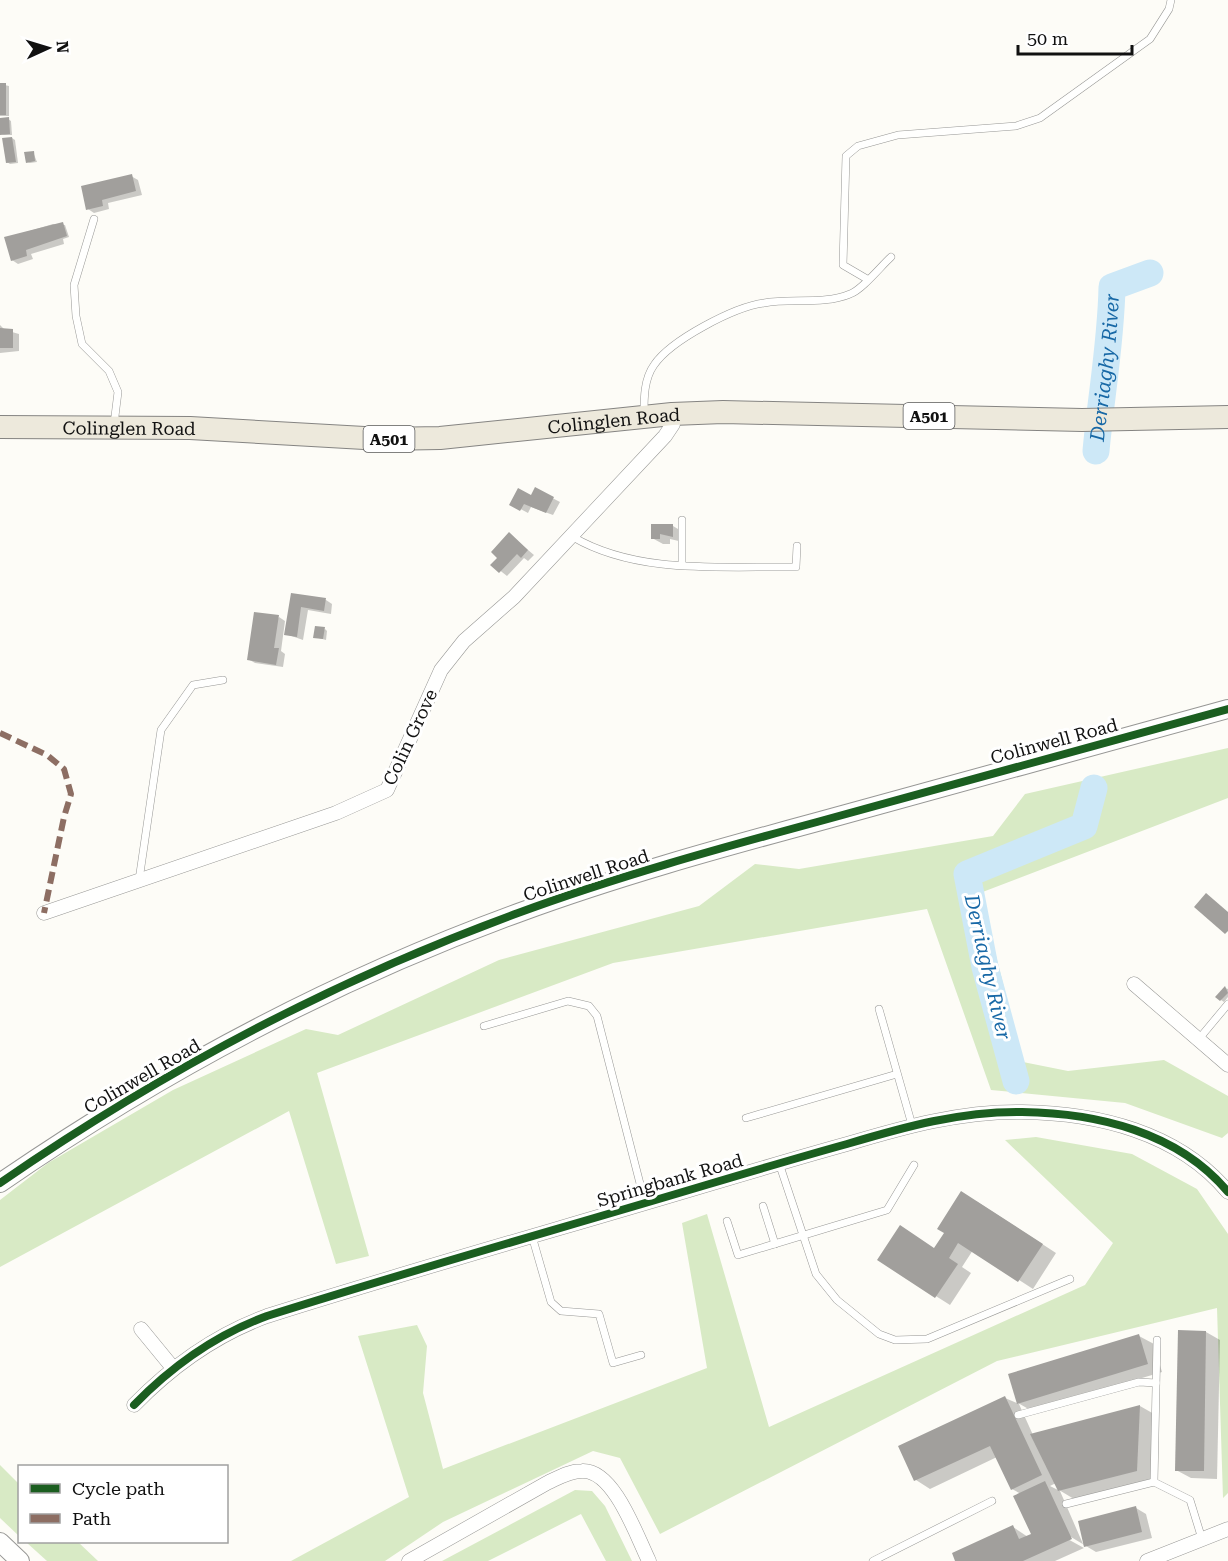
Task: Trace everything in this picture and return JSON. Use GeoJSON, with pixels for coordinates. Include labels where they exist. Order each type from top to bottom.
{"type":"FeatureCollection","features":[{"type":"Feature","properties":{"kind":"main road","name":"Colinglen Road"},"geometry":{"type":"LineString","coordinates":[[0,427],[114,427],[394,439],[499,433],[672,414],[776,412],[1082,420],[1228,417]]}},
{"type":"Feature","properties":{"kind":"street","name":"Colin Grove"},"geometry":{"type":"LineString","coordinates":[[44,913],[336,813],[387,790],[441,670],[464,641],[514,597],[573,537],[665,436],[672,424],[672,414]]}},
{"type":"Feature","properties":{"kind":"street","name":"Colinwell Road"},"geometry":{"type":"LineString","coordinates":[[0,1183],[131,1099],[263,1024],[422,950],[519,913],[717,849],[1228,709]]}},
{"type":"Feature","properties":{"kind":"street"},"geometry":{"type":"LineString","coordinates":[[1134,984],[1228,1065]]}},
{"type":"Feature","properties":{"kind":"street","name":"Springbank Road"},"geometry":{"type":"LineString","coordinates":[[134,1405],[173,1368],[223,1335],[259,1319],[532,1236],[912,1125],[959,1116],[1020,1112],[1097,1120],[1151,1135],[1178,1148],[1215,1177],[1228,1192]]}},
{"type":"Feature","properties":{"kind":"street"},"geometry":{"type":"LineString","coordinates":[[141,1329],[173,1368]]}},
{"type":"Feature","properties":{"kind":"street"},"geometry":{"type":"LineString","coordinates":[[409,1561],[547,1483],[569,1473],[585,1470],[601,1477],[614,1490],[649,1561]]}},
{"type":"Feature","properties":{"kind":"street"},"geometry":{"type":"LineString","coordinates":[[1147,1561],[1203,1541],[1228,1529]]}},
{"type":"Feature","properties":{"kind":"street"},"geometry":{"type":"LineString","coordinates":[[0,1542],[20,1561]]}},
{"type":"Feature","properties":{"kind":"lane"},"geometry":{"type":"LineString","coordinates":[[867,279],[843,265],[846,156],[858,146],[898,135],[1016,126],[1040,118],[1150,39],[1169,9],[1171,0]]}},
{"type":"Feature","properties":{"kind":"lane"},"geometry":{"type":"LineString","coordinates":[[94,219],[74,285],[76,316],[82,344],[109,371],[118,392],[114,427]]}},
{"type":"Feature","properties":{"kind":"lane"},"geometry":{"type":"LineString","coordinates":[[645,417],[644,399],[647,380],[654,365],[696,331],[725,315],[763,303],[803,301],[852,294],[891,257]]}},
{"type":"Feature","properties":{"kind":"lane"},"geometry":{"type":"LineString","coordinates":[[681,520],[682,564]]}},
{"type":"Feature","properties":{"kind":"lane"},"geometry":{"type":"LineString","coordinates":[[573,537],[585,544],[631,560],[682,564],[796,567],[796,546]]}},
{"type":"Feature","properties":{"kind":"lane"},"geometry":{"type":"LineString","coordinates":[[139,880],[161,730],[193,685],[223,680]]}},
{"type":"Feature","properties":{"kind":"lane"},"geometry":{"type":"LineString","coordinates":[[484,1026],[568,1001],[579,1001],[589,1006],[597,1016],[645,1203]]}},
{"type":"Feature","properties":{"kind":"lane"},"geometry":{"type":"LineString","coordinates":[[1198,1040],[1228,1004]]}},
{"type":"Feature","properties":{"kind":"lane"},"geometry":{"type":"LineString","coordinates":[[879,1009],[912,1125]]}},
{"type":"Feature","properties":{"kind":"lane"},"geometry":{"type":"LineString","coordinates":[[746,1118],[897,1074]]}},
{"type":"Feature","properties":{"kind":"lane"},"geometry":{"type":"LineString","coordinates":[[778,1163],[801,1236],[816,1274],[831,1294],[879,1334],[895,1340],[927,1339],[1070,1279]]}},
{"type":"Feature","properties":{"kind":"lane"},"geometry":{"type":"LineString","coordinates":[[728,1221],[738,1255],[775,1244],[887,1210],[914,1165]]}},
{"type":"Feature","properties":{"kind":"lane"},"geometry":{"type":"LineString","coordinates":[[763,1206],[775,1244]]}},
{"type":"Feature","properties":{"kind":"lane"},"geometry":{"type":"LineString","coordinates":[[532,1236],[551,1302],[561,1311],[599,1314],[612,1363],[641,1355]]}},
{"type":"Feature","properties":{"kind":"lane"},"geometry":{"type":"LineString","coordinates":[[1154,1482],[1157,1340]]}},
{"type":"Feature","properties":{"kind":"lane"},"geometry":{"type":"LineString","coordinates":[[1018,1415],[1139,1382],[1156,1383]]}},
{"type":"Feature","properties":{"kind":"lane"},"geometry":{"type":"LineString","coordinates":[[1066,1504],[1154,1482],[1190,1500],[1203,1541]]}},
{"type":"Feature","properties":{"kind":"lane"},"geometry":{"type":"LineString","coordinates":[[873,1561],[992,1500]]}},
{"type":"Feature","properties":{"kind":"green space"},"geometry":{"type":"Polygon","coordinates":[[[1228,748],[1228,798],[980,893],[1023,1062],[1068,1071],[1164,1060],[1228,1096],[1228,1133],[1222,1138],[1125,1103],[991,1090],[927,909],[613,963],[317,1073],[369,1256],[336,1264],[289,1111],[0,1267],[0,1200],[48,1163],[173,1090],[306,1029],[338,1035],[499,960],[699,906],[755,864],[799,869],[993,836],[1025,794],[1228,748]]]}},
{"type":"Feature","properties":{"kind":"green space"},"geometry":{"type":"Polygon","coordinates":[[[1036,1137],[1132,1154],[1197,1189],[1228,1234],[1228,1493],[1223,1498],[1217,1308],[997,1361],[660,1534],[620,1458],[593,1451],[443,1522],[385,1561],[291,1561],[409,1497],[358,1336],[417,1325],[427,1346],[423,1393],[443,1469],[707,1368],[682,1223],[707,1214],[769,1427],[1085,1285],[1113,1243],[1005,1140],[1036,1137]]]}},
{"type":"Feature","properties":{"kind":"green space"},"geometry":{"type":"Polygon","coordinates":[[[0,1465],[18,1483],[18,1535],[0,1518],[0,1465]]]}},
{"type":"Feature","properties":{"kind":"green space"},"geometry":{"type":"Polygon","coordinates":[[[575,1490],[592,1491],[605,1506],[632,1561],[606,1561],[581,1514],[488,1561],[442,1561],[575,1490]]]}},
{"type":"Feature","properties":{"kind":"green space"},"geometry":{"type":"Polygon","coordinates":[[[27,1543],[79,1543],[98,1561],[47,1561],[27,1543]]]}},
{"type":"Feature","properties":{"kind":"building"},"geometry":{"type":"Polygon","coordinates":[[[0,83],[6,83],[6,115],[0,115],[0,83]]]}},
{"type":"Feature","properties":{"kind":"building"},"geometry":{"type":"Polygon","coordinates":[[[9,117],[10,134],[0,135],[0,118],[9,117]]]}},
{"type":"Feature","properties":{"kind":"building"},"geometry":{"type":"Polygon","coordinates":[[[12,137],[16,162],[6,163],[2,138],[12,137]]]}},
{"type":"Feature","properties":{"kind":"building"},"geometry":{"type":"Polygon","coordinates":[[[34,151],[35,161],[26,163],[24,152],[34,151]]]}},
{"type":"Feature","properties":{"kind":"building"},"geometry":{"type":"Polygon","coordinates":[[[132,174],[136,191],[102,200],[103,206],[86,210],[81,186],[132,174]]]}},
{"type":"Feature","properties":{"kind":"building"},"geometry":{"type":"Polygon","coordinates":[[[63,222],[67,236],[26,250],[27,256],[11,261],[4,237],[63,222]]]}},
{"type":"Feature","properties":{"kind":"building"},"geometry":{"type":"Polygon","coordinates":[[[0,328],[13,329],[13,348],[0,348],[0,328]]]}},
{"type":"Feature","properties":{"kind":"building"},"geometry":{"type":"Polygon","coordinates":[[[535,487],[554,497],[546,513],[524,504],[520,511],[509,505],[518,488],[531,495],[535,487]]]}},
{"type":"Feature","properties":{"kind":"building"},"geometry":{"type":"Polygon","coordinates":[[[651,524],[673,524],[673,537],[660,534],[660,539],[651,539],[651,524]]]}},
{"type":"Feature","properties":{"kind":"building"},"geometry":{"type":"Polygon","coordinates":[[[509,532],[528,550],[521,558],[517,554],[499,573],[490,565],[497,558],[491,552],[509,532]]]}},
{"type":"Feature","properties":{"kind":"building"},"geometry":{"type":"Polygon","coordinates":[[[291,593],[326,598],[324,611],[301,607],[297,637],[284,635],[291,593]]]}},
{"type":"Feature","properties":{"kind":"building"},"geometry":{"type":"Polygon","coordinates":[[[254,612],[279,615],[274,648],[279,648],[276,665],[247,660],[254,612]]]}},
{"type":"Feature","properties":{"kind":"building"},"geometry":{"type":"Polygon","coordinates":[[[315,626],[325,627],[323,639],[313,638],[315,626]]]}},
{"type":"Feature","properties":{"kind":"building"},"geometry":{"type":"Polygon","coordinates":[[[1206,893],[1228,912],[1228,931],[1225,934],[1194,907],[1206,893]]]}},
{"type":"Feature","properties":{"kind":"building"},"geometry":{"type":"Polygon","coordinates":[[[1225,986],[1228,993],[1220,1001],[1215,997],[1225,986]]]}},
{"type":"Feature","properties":{"kind":"building"},"geometry":{"type":"Polygon","coordinates":[[[961,1191],[1043,1244],[1018,1282],[958,1243],[949,1258],[958,1264],[935,1298],[877,1260],[900,1225],[934,1248],[944,1233],[937,1229],[961,1191]]]}},
{"type":"Feature","properties":{"kind":"building"},"geometry":{"type":"Polygon","coordinates":[[[1178,1330],[1206,1331],[1204,1471],[1175,1471],[1178,1330]]]}},
{"type":"Feature","properties":{"kind":"building"},"geometry":{"type":"Polygon","coordinates":[[[1139,1334],[1148,1364],[1017,1404],[1008,1374],[1139,1334]]]}},
{"type":"Feature","properties":{"kind":"building"},"geometry":{"type":"Polygon","coordinates":[[[1005,1396],[1042,1475],[1011,1490],[990,1446],[914,1481],[898,1446],[1005,1396]]]}},
{"type":"Feature","properties":{"kind":"building"},"geometry":{"type":"Polygon","coordinates":[[[1140,1405],[1137,1471],[1058,1491],[1030,1434],[1140,1405]]]}},
{"type":"Feature","properties":{"kind":"building"},"geometry":{"type":"Polygon","coordinates":[[[1045,1481],[1072,1539],[1023,1561],[955,1561],[952,1553],[1013,1525],[1019,1539],[1031,1534],[1013,1496],[1045,1481]]]}},
{"type":"Feature","properties":{"kind":"building"},"geometry":{"type":"Polygon","coordinates":[[[1136,1506],[1142,1532],[1084,1547],[1078,1521],[1136,1506]]]}},
{"type":"Feature","properties":{"kind":"waterway","name":"Derriaghy River"},"geometry":{"type":"LineString","coordinates":[[1096,451],[1108,349],[1112,287],[1150,273]]}},
{"type":"Feature","properties":{"kind":"waterway","name":"Derriaghy River"},"geometry":{"type":"LineString","coordinates":[[1016,1081],[985,967],[967,874],[1084,826],[1094,788]]}},
{"type":"Feature","properties":{"kind":"marked path"},"geometry":{"type":"LineString","coordinates":[[0,733],[47,755],[64,769],[71,794],[44,913]]}},
{"type":"Feature","properties":{"kind":"cycle path"},"geometry":{"type":"LineString","coordinates":[[0,1183],[61,1142],[186,1066],[316,999],[450,939],[592,887],[667,864],[1228,709]]}},
{"type":"Feature","properties":{"kind":"cycle path"},"geometry":{"type":"LineString","coordinates":[[134,1405],[164,1377],[195,1353],[230,1332],[267,1316],[777,1164],[933,1121],[977,1114],[1022,1112],[1079,1116],[1107,1122],[1161,1141],[1185,1154],[1208,1171],[1228,1192]]}}]}
